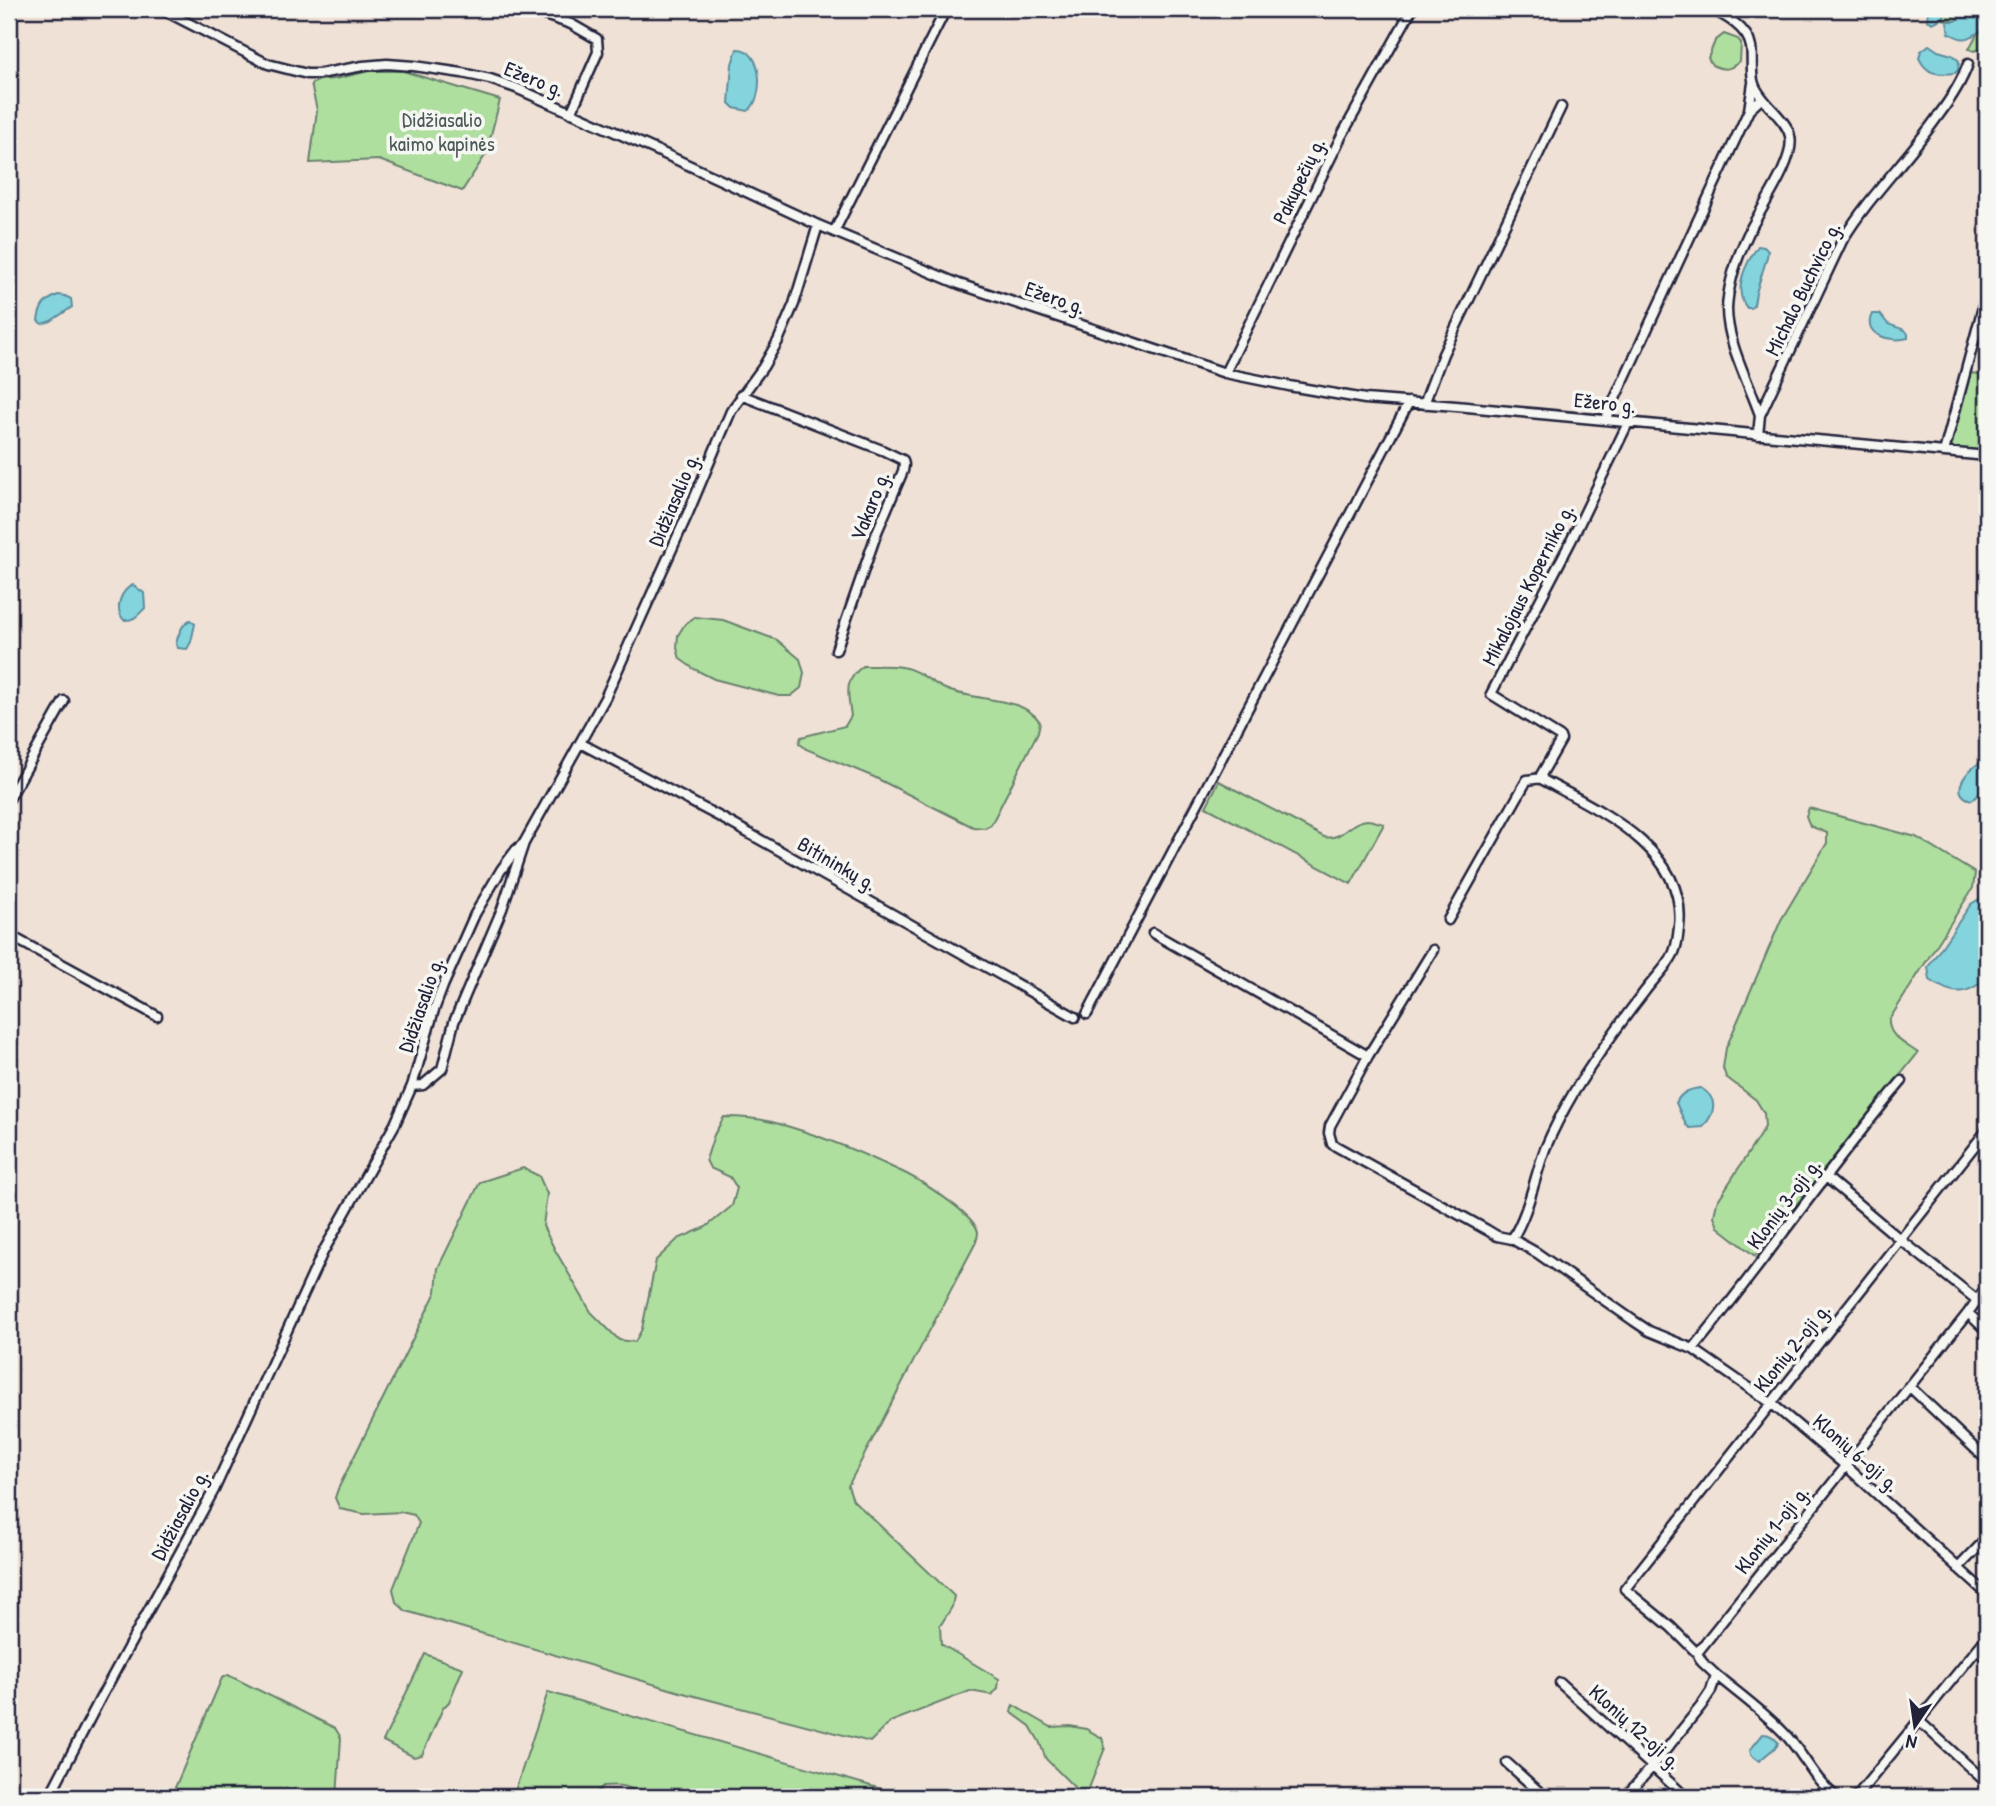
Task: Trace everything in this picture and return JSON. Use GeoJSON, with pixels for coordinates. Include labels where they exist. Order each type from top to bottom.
{"type":"FeatureCollection","features":[{"type":"Feature","properties":{"kind":"street","name":"Ežero g."},"geometry":{"type":"LineString","coordinates":[[161,9],[284,70],[319,74],[363,66],[414,66],[462,73],[516,88],[818,225],[959,284],[1224,373],[1365,399],[1987,456]]}},
{"type":"Feature","properties":{"kind":"street"},"geometry":{"type":"LineString","coordinates":[[527,9],[571,24],[597,39],[598,52],[571,113]]}},
{"type":"Feature","properties":{"kind":"street"},"geometry":{"type":"LineString","coordinates":[[834,232],[946,9]]}},
{"type":"Feature","properties":{"kind":"street","name":"Pakupečių g."},"geometry":{"type":"LineString","coordinates":[[1224,373],[1342,135],[1412,9]]}},
{"type":"Feature","properties":{"kind":"street"},"geometry":{"type":"LineString","coordinates":[[1605,420],[1749,110],[1753,83],[1751,45],[1736,24],[1709,9]]}},
{"type":"Feature","properties":{"kind":"street","name":"Michalo Buchvico g."},"geometry":{"type":"LineString","coordinates":[[1758,435],[1760,415],[1842,241],[1948,103],[1968,64]]}},
{"type":"Feature","properties":{"kind":"street"},"geometry":{"type":"LineString","coordinates":[[1753,83],[1791,138],[1791,146],[1778,181],[1757,217],[1738,260],[1727,308],[1732,339],[1760,415]]}},
{"type":"Feature","properties":{"kind":"street"},"geometry":{"type":"LineString","coordinates":[[1749,110],[1762,98]]}},
{"type":"Feature","properties":{"kind":"street"},"geometry":{"type":"LineString","coordinates":[[1424,404],[1443,354],[1561,107]]}},
{"type":"Feature","properties":{"kind":"street","name":"Didžiasalio g."},"geometry":{"type":"LineString","coordinates":[[49,1797],[214,1490],[323,1252],[395,1124],[412,1086],[434,1010],[475,914],[501,870],[524,843],[605,698],[731,411],[779,339],[794,304],[818,225]]}},
{"type":"Feature","properties":{"kind":"street"},"geometry":{"type":"LineString","coordinates":[[1944,452],[1987,292]]}},
{"type":"Feature","properties":{"kind":"street","name":"Vakaro g."},"geometry":{"type":"LineString","coordinates":[[741,395],[903,460],[903,471],[877,531],[836,649]]}},
{"type":"Feature","properties":{"kind":"street"},"geometry":{"type":"LineString","coordinates":[[1087,1014],[1409,402]]}},
{"type":"Feature","properties":{"kind":"street","name":"Mikalojaus Koperniko g."},"geometry":{"type":"LineString","coordinates":[[1542,778],[1541,775],[1561,740],[1560,737],[1491,694],[1571,541],[1628,423]]}},
{"type":"Feature","properties":{"kind":"street"},"geometry":{"type":"LineString","coordinates":[[9,799],[64,701]]}},
{"type":"Feature","properties":{"kind":"street","name":"Bitininkų g."},"geometry":{"type":"LineString","coordinates":[[580,743],[720,817],[1075,1017]]}},
{"type":"Feature","properties":{"kind":"street"},"geometry":{"type":"LineString","coordinates":[[1448,920],[1527,780],[1542,778],[1612,817],[1657,858],[1675,886],[1680,918],[1673,956],[1602,1049],[1573,1095],[1546,1148],[1522,1219],[1512,1239]]}},
{"type":"Feature","properties":{"kind":"street"},"geometry":{"type":"LineString","coordinates":[[412,1086],[423,1085],[442,1069],[454,1022],[494,928],[524,843]]}},
{"type":"Feature","properties":{"kind":"street"},"geometry":{"type":"LineString","coordinates":[[1153,933],[1368,1056]]}},
{"type":"Feature","properties":{"kind":"street"},"geometry":{"type":"LineString","coordinates":[[9,935],[157,1016]]}},
{"type":"Feature","properties":{"kind":"street"},"geometry":{"type":"LineString","coordinates":[[1433,950],[1368,1056],[1330,1126],[1332,1144],[1497,1236],[1512,1239],[1537,1253],[1649,1331],[1693,1349]]}},
{"type":"Feature","properties":{"kind":"street","name":"Klonių 3-oji g."},"geometry":{"type":"LineString","coordinates":[[1693,1349],[1857,1134],[1902,1081]]}},
{"type":"Feature","properties":{"kind":"street","name":"Klonių 2-oji g."},"geometry":{"type":"LineString","coordinates":[[1697,1653],[1671,1627],[1625,1589],[1987,1130]]}},
{"type":"Feature","properties":{"kind":"street"},"geometry":{"type":"LineString","coordinates":[[1826,1177],[1977,1300]]}},
{"type":"Feature","properties":{"kind":"street","name":"Klonių 1-oji g."},"geometry":{"type":"LineString","coordinates":[[1697,1653],[1987,1286]]}},
{"type":"Feature","properties":{"kind":"street"},"geometry":{"type":"LineString","coordinates":[[1968,1313],[1987,1331]]}},
{"type":"Feature","properties":{"kind":"street","name":"Klonių 6-oji g."},"geometry":{"type":"LineString","coordinates":[[1693,1349],[1771,1403],[1846,1466],[1987,1594]]}},
{"type":"Feature","properties":{"kind":"street"},"geometry":{"type":"LineString","coordinates":[[1909,1386],[1987,1460]]}},
{"type":"Feature","properties":{"kind":"street"},"geometry":{"type":"LineString","coordinates":[[1958,1568],[1987,1538]]}},
{"type":"Feature","properties":{"kind":"street"},"geometry":{"type":"LineString","coordinates":[[1856,1797],[1987,1637]]}},
{"type":"Feature","properties":{"kind":"street"},"geometry":{"type":"LineString","coordinates":[[1977,1649],[1987,1658]]}},
{"type":"Feature","properties":{"kind":"street"},"geometry":{"type":"LineString","coordinates":[[1697,1653],[1716,1675],[1786,1735],[1821,1785],[1836,1797]]}},
{"type":"Feature","properties":{"kind":"street"},"geometry":{"type":"LineString","coordinates":[[1625,1797],[1701,1706],[1711,1691],[1716,1675]]}},
{"type":"Feature","properties":{"kind":"street","name":"Klonių 12-oji g."},"geometry":{"type":"LineString","coordinates":[[1560,1684],[1686,1797]]}},
{"type":"Feature","properties":{"kind":"street"},"geometry":{"type":"LineString","coordinates":[[1918,1720],[1987,1783]]}},
{"type":"Feature","properties":{"kind":"street"},"geometry":{"type":"LineString","coordinates":[[1507,1763],[1545,1797]]}},
{"type":"Feature","properties":{"kind":"green space"},"geometry":{"type":"Polygon","coordinates":[[[1944,9],[1987,9],[1987,25],[1986,21],[1966,13],[1956,21],[1941,19],[1944,9]]]}},
{"type":"Feature","properties":{"kind":"green space"},"geometry":{"type":"Polygon","coordinates":[[[1987,28],[1986,47],[1974,51],[1969,49],[1977,34],[1987,28]]]}},
{"type":"Feature","properties":{"kind":"green space"},"geometry":{"type":"Polygon","coordinates":[[[1724,34],[1738,39],[1741,43],[1740,61],[1727,69],[1712,65],[1708,58],[1715,41],[1724,34]]]}},
{"type":"Feature","properties":{"kind":"green space","name":"Didžiasalio kaimo kapinės"},"geometry":{"type":"Polygon","coordinates":[[[370,71],[403,71],[500,100],[486,154],[462,191],[379,160],[310,163],[317,110],[311,84],[370,71]]]}},
{"type":"Feature","properties":{"kind":"green space"},"geometry":{"type":"Polygon","coordinates":[[[1970,373],[1987,375],[1987,451],[1951,448],[1970,373]]]}},
{"type":"Feature","properties":{"kind":"green space"},"geometry":{"type":"Polygon","coordinates":[[[695,617],[723,620],[777,640],[800,659],[804,673],[801,688],[791,696],[779,696],[714,679],[694,669],[680,659],[677,648],[678,635],[685,624],[695,617]]]}},
{"type":"Feature","properties":{"kind":"green space"},"geometry":{"type":"Polygon","coordinates":[[[863,666],[908,669],[956,693],[1010,703],[1032,714],[1040,722],[1038,732],[991,825],[985,828],[973,827],[874,777],[806,749],[799,743],[801,737],[845,726],[851,716],[848,688],[852,677],[863,666]]]}},
{"type":"Feature","properties":{"kind":"green space"},"geometry":{"type":"Polygon","coordinates":[[[1219,781],[1324,837],[1341,834],[1361,821],[1384,824],[1351,884],[1206,807],[1219,781]]]}},
{"type":"Feature","properties":{"kind":"green space"},"geometry":{"type":"Polygon","coordinates":[[[1809,808],[1916,837],[1975,873],[1973,888],[1889,1020],[1889,1026],[1895,1036],[1918,1053],[1755,1256],[1718,1227],[1714,1216],[1717,1202],[1765,1127],[1764,1113],[1756,1100],[1726,1077],[1723,1068],[1726,1048],[1781,920],[1827,843],[1827,833],[1810,826],[1806,816],[1809,808]]]}},
{"type":"Feature","properties":{"kind":"green space"},"geometry":{"type":"Polygon","coordinates":[[[724,1117],[788,1126],[883,1163],[917,1180],[956,1206],[974,1224],[978,1232],[976,1242],[848,1486],[853,1500],[954,1596],[952,1607],[940,1626],[941,1644],[999,1679],[998,1688],[992,1695],[970,1691],[890,1722],[870,1742],[687,1694],[406,1611],[396,1602],[393,1589],[419,1523],[414,1515],[401,1512],[364,1514],[340,1509],[335,1498],[436,1292],[438,1268],[480,1182],[523,1168],[539,1176],[547,1194],[543,1226],[555,1250],[591,1312],[619,1340],[635,1342],[642,1329],[656,1260],[678,1239],[706,1227],[732,1206],[737,1188],[730,1177],[710,1168],[706,1160],[714,1135],[724,1117]]]}},
{"type":"Feature","properties":{"kind":"green space"},"geometry":{"type":"Polygon","coordinates":[[[425,1654],[463,1668],[422,1755],[414,1757],[383,1741],[425,1654]]]}},
{"type":"Feature","properties":{"kind":"green space"},"geometry":{"type":"Polygon","coordinates":[[[228,1675],[335,1728],[341,1738],[337,1797],[171,1797],[222,1678],[228,1675]]]}},
{"type":"Feature","properties":{"kind":"green space"},"geometry":{"type":"Polygon","coordinates":[[[548,1692],[895,1793],[900,1797],[640,1797],[628,1788],[613,1785],[603,1786],[592,1797],[513,1797],[548,1692]]]}},
{"type":"Feature","properties":{"kind":"green space"},"geometry":{"type":"Polygon","coordinates":[[[1013,1705],[1051,1727],[1086,1729],[1102,1738],[1105,1748],[1087,1793],[1079,1792],[1046,1759],[1030,1726],[1011,1712],[1013,1705]]]}},
{"type":"Feature","properties":{"kind":"water"},"geometry":{"type":"Polygon","coordinates":[[[1921,9],[1944,9],[1944,16],[1933,23],[1927,20],[1928,11],[1921,9]]]}},
{"type":"Feature","properties":{"kind":"water"},"geometry":{"type":"Polygon","coordinates":[[[1966,13],[1980,16],[1987,28],[1965,39],[1949,33],[1947,21],[1956,21],[1966,13]]]}},
{"type":"Feature","properties":{"kind":"water"},"geometry":{"type":"Polygon","coordinates":[[[1929,45],[1959,61],[1958,70],[1955,73],[1938,74],[1929,71],[1919,58],[1921,51],[1929,45]]]}},
{"type":"Feature","properties":{"kind":"water"},"geometry":{"type":"Polygon","coordinates":[[[737,49],[752,56],[759,75],[757,96],[748,111],[734,108],[729,103],[732,64],[737,49]]]}},
{"type":"Feature","properties":{"kind":"water"},"geometry":{"type":"Polygon","coordinates":[[[1758,246],[1768,251],[1767,257],[1754,305],[1747,308],[1741,293],[1742,277],[1758,246]]]}},
{"type":"Feature","properties":{"kind":"water"},"geometry":{"type":"Polygon","coordinates":[[[58,295],[71,299],[72,307],[42,324],[38,321],[42,308],[46,302],[58,295]]]}},
{"type":"Feature","properties":{"kind":"water"},"geometry":{"type":"Polygon","coordinates":[[[1872,314],[1880,314],[1888,324],[1905,330],[1908,338],[1887,338],[1874,332],[1870,321],[1872,314]]]}},
{"type":"Feature","properties":{"kind":"water"},"geometry":{"type":"Polygon","coordinates":[[[133,585],[144,593],[145,608],[133,618],[124,620],[119,611],[120,601],[125,591],[133,585]]]}},
{"type":"Feature","properties":{"kind":"water"},"geometry":{"type":"Polygon","coordinates":[[[190,620],[195,624],[191,642],[187,649],[178,648],[176,644],[179,634],[190,620]]]}},
{"type":"Feature","properties":{"kind":"water"},"geometry":{"type":"Polygon","coordinates":[[[1987,760],[1986,777],[1981,791],[1972,800],[1964,797],[1961,792],[1963,779],[1974,767],[1987,760]]]}},
{"type":"Feature","properties":{"kind":"water"},"geometry":{"type":"Polygon","coordinates":[[[1984,896],[1987,897],[1987,978],[1965,991],[1945,989],[1930,980],[1928,967],[1971,904],[1984,896]]]}},
{"type":"Feature","properties":{"kind":"water"},"geometry":{"type":"Polygon","coordinates":[[[1701,1088],[1713,1101],[1712,1111],[1703,1127],[1690,1128],[1676,1103],[1686,1092],[1701,1088]]]}},
{"type":"Feature","properties":{"kind":"water"},"geometry":{"type":"Polygon","coordinates":[[[1763,1734],[1778,1742],[1777,1746],[1759,1761],[1751,1755],[1750,1750],[1763,1734]]]}}]}
